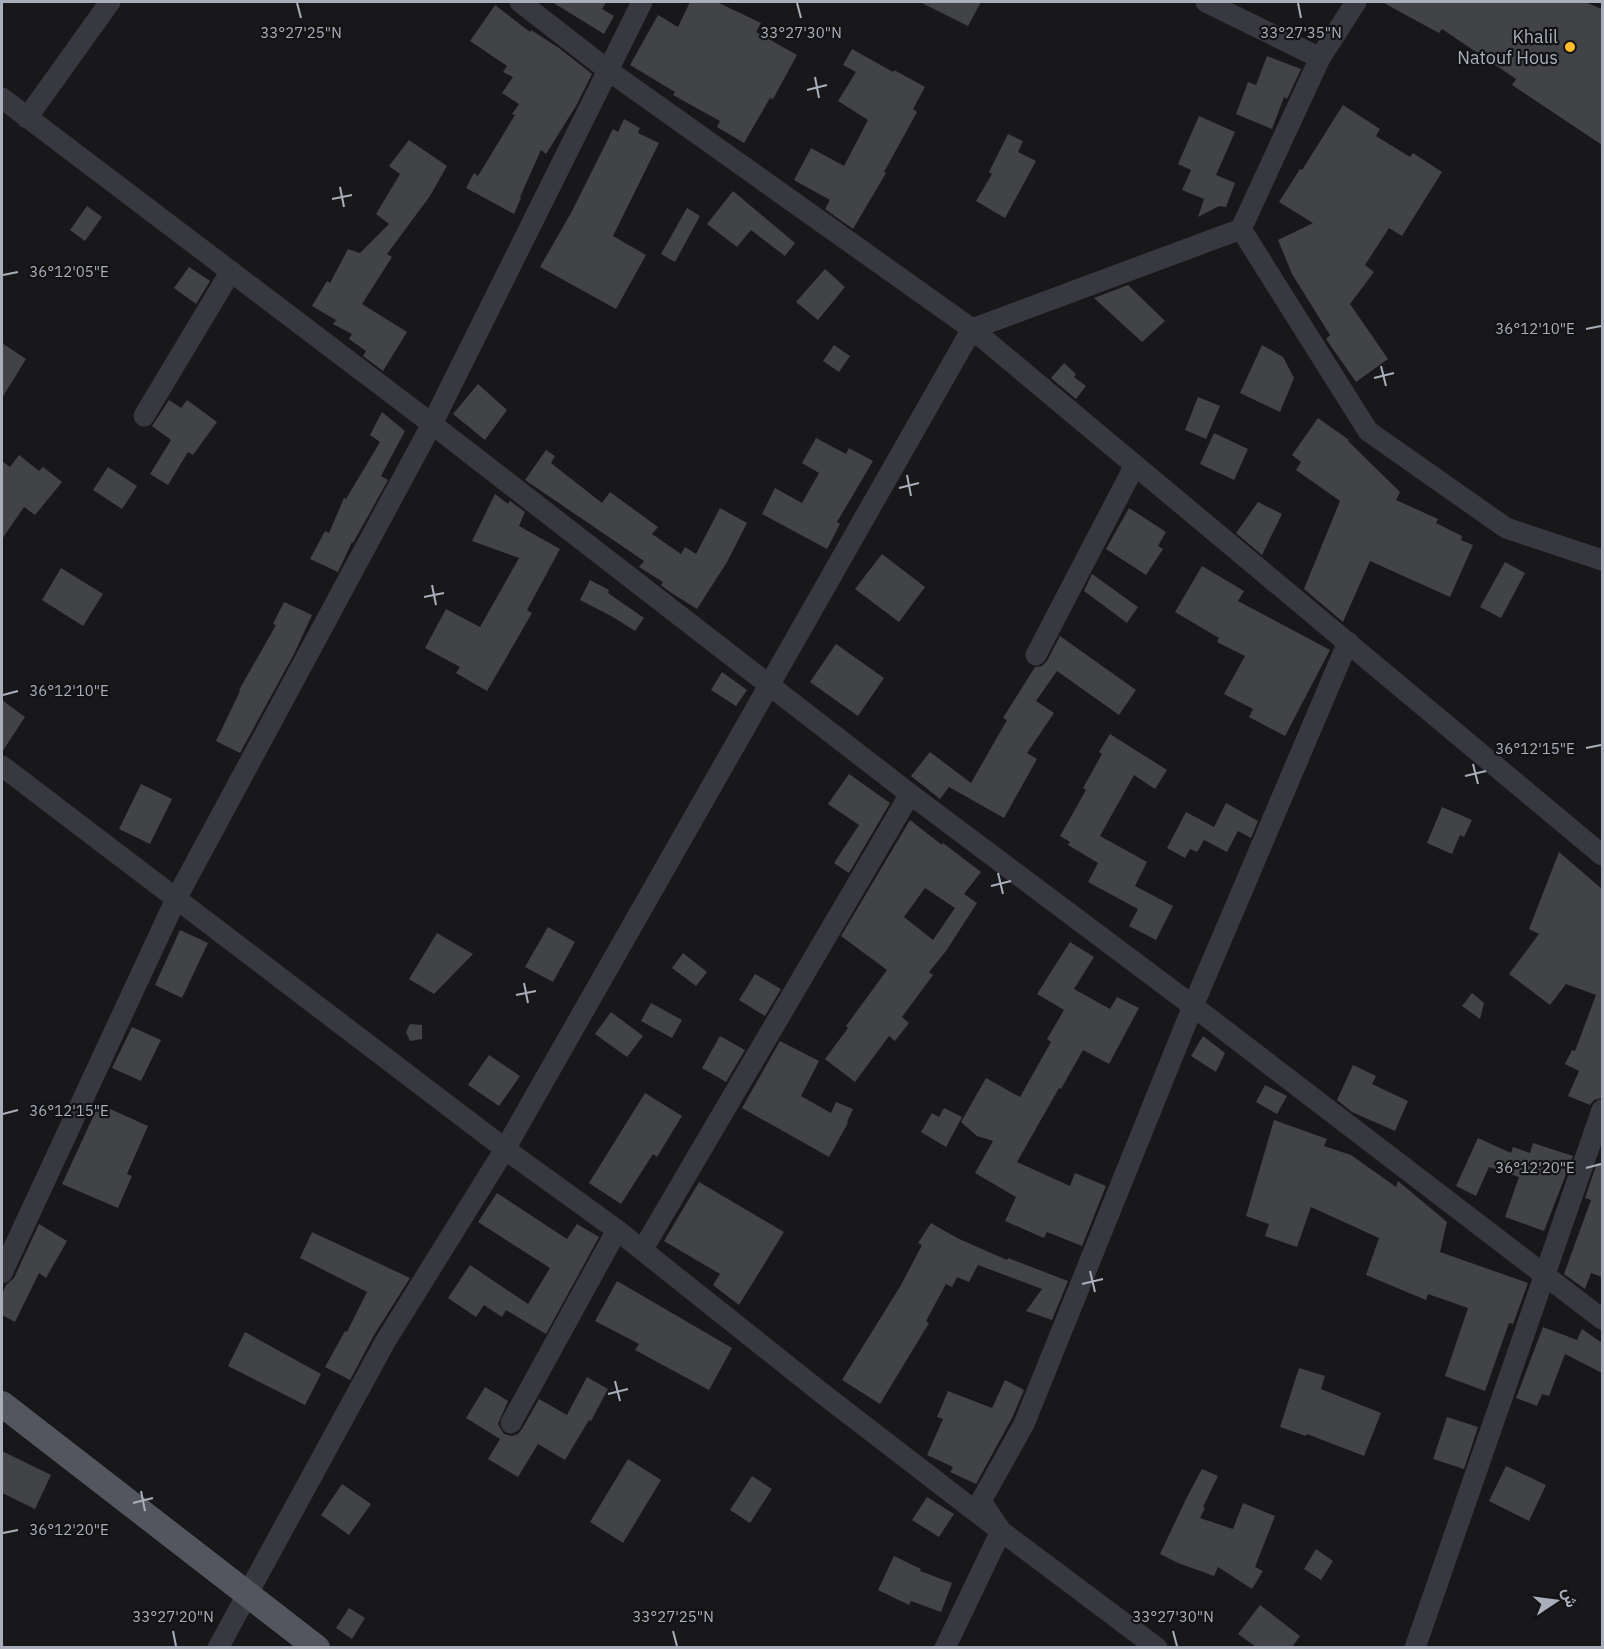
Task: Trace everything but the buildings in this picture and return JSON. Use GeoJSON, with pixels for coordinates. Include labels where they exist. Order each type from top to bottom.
{"type":"FeatureCollection","features":[{"type":"Feature","properties":{"kind":"main road"},"geometry":{"type":"LineString","coordinates":[[2,1404],[317,1647]]}},
{"type":"Feature","properties":{"kind":"street"},"geometry":{"type":"LineString","coordinates":[[27,118],[110,2]]}},
{"type":"Feature","properties":{"kind":"street"},"geometry":{"type":"LineString","coordinates":[[520,2],[609,71],[972,329],[1602,855]]}},
{"type":"Feature","properties":{"kind":"street"},"geometry":{"type":"LineString","coordinates":[[2,1273],[176,898],[432,424],[642,2]]}},
{"type":"Feature","properties":{"kind":"street"},"geometry":{"type":"LineString","coordinates":[[1206,2],[1320,58]]}},
{"type":"Feature","properties":{"kind":"street"},"geometry":{"type":"LineString","coordinates":[[218,1647],[385,1342],[504,1149],[972,329],[1242,229],[1320,58],[1356,2]]}},
{"type":"Feature","properties":{"kind":"street"},"geometry":{"type":"LineString","coordinates":[[2,98],[432,424],[910,794],[1193,1006],[1602,1319]]}},
{"type":"Feature","properties":{"kind":"street"},"geometry":{"type":"LineString","coordinates":[[1242,229],[1368,431],[1506,528],[1602,560]]}},
{"type":"Feature","properties":{"kind":"street"},"geometry":{"type":"LineString","coordinates":[[144,416],[231,271]]}},
{"type":"Feature","properties":{"kind":"street"},"geometry":{"type":"LineString","coordinates":[[1035,656],[1135,465]]}},
{"type":"Feature","properties":{"kind":"street"},"geometry":{"type":"LineString","coordinates":[[1000,1531],[981,1501],[1024,1424],[1193,1006],[1348,642]]}},
{"type":"Feature","properties":{"kind":"street"},"geometry":{"type":"LineString","coordinates":[[2,766],[504,1149],[643,1249],[823,1394],[1000,1531],[1157,1647]]}},
{"type":"Feature","properties":{"kind":"street"},"geometry":{"type":"LineString","coordinates":[[643,1249],[910,794]]}},
{"type":"Feature","properties":{"kind":"street"},"geometry":{"type":"LineString","coordinates":[[1415,1647],[1602,1110]]}},
{"type":"Feature","properties":{"kind":"street"},"geometry":{"type":"LineString","coordinates":[[511,1423],[617,1230]]}},
{"type":"Feature","properties":{"kind":"street"},"geometry":{"type":"LineString","coordinates":[[945,1647],[1000,1531]]}},
{"type":"Feature","properties":{"kind":"place","name":"Khalil Natouf Hous"},"geometry":{"type":"Point","coordinates":[1570,47]}}]}
